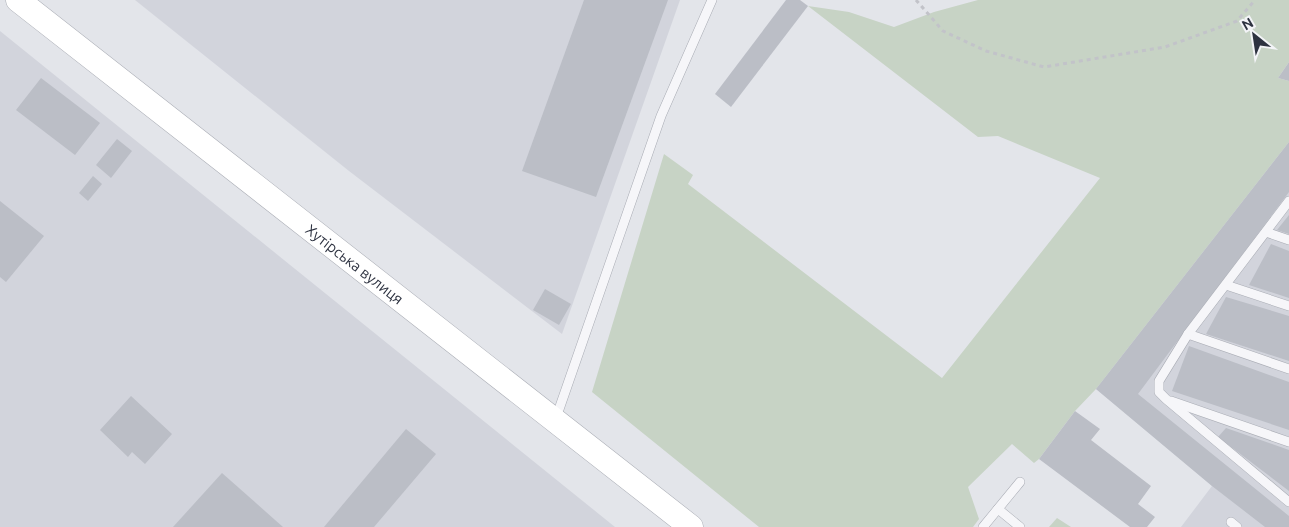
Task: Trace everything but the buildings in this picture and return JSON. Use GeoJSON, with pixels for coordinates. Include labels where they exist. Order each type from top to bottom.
{"type":"FeatureCollection","features":[{"type":"Feature","properties":{"kind":"main road","name":"Хутірська вулиця"},"geometry":{"type":"LineString","coordinates":[[18,0],[691,527]]}},
{"type":"Feature","properties":{"kind":"lane"},"geometry":{"type":"LineString","coordinates":[[555,421],[661,116],[712,0]]}},
{"type":"Feature","properties":{"kind":"lane"},"geometry":{"type":"LineString","coordinates":[[1289,201],[1188,334],[1159,381],[1159,392],[1166,399],[1289,502]]}},
{"type":"Feature","properties":{"kind":"lane"},"geometry":{"type":"LineString","coordinates":[[1266,232],[1289,240]]}},
{"type":"Feature","properties":{"kind":"lane"},"geometry":{"type":"LineString","coordinates":[[1226,285],[1289,306]]}},
{"type":"Feature","properties":{"kind":"lane"},"geometry":{"type":"LineString","coordinates":[[1188,334],[1289,369]]}},
{"type":"Feature","properties":{"kind":"lane"},"geometry":{"type":"LineString","coordinates":[[1166,399],[1289,442]]}},
{"type":"Feature","properties":{"kind":"lane"},"geometry":{"type":"LineString","coordinates":[[983,527],[1020,482]]}},
{"type":"Feature","properties":{"kind":"lane"},"geometry":{"type":"LineString","coordinates":[[998,509],[1020,527]]}},
{"type":"Feature","properties":{"kind":"path"},"geometry":{"type":"LineString","coordinates":[[916,0],[943,31],[986,51],[1044,67],[1165,47],[1237,21],[1254,0]]}},
{"type":"Feature","properties":{"kind":"shaded area"},"geometry":{"type":"Polygon","coordinates":[[[135,0],[680,0],[562,334],[349,171],[135,0]]]}},
{"type":"Feature","properties":{"kind":"shaded area"},"geometry":{"type":"Polygon","coordinates":[[[0,31],[615,527],[0,527],[0,31]]]}},
{"type":"Feature","properties":{"kind":"shaded area"},"geometry":{"type":"Polygon","coordinates":[[[1289,142],[1289,527],[1181,527],[1212,486],[1096,389],[1289,142]]]}},
{"type":"Feature","properties":{"kind":"green space"},"geometry":{"type":"Polygon","coordinates":[[[978,0],[1289,0],[1289,62],[1278,78],[1289,81],[1289,142],[1039,459],[1034,463],[1012,444],[968,487],[979,519],[973,527],[759,527],[592,392],[664,154],[693,175],[688,184],[942,378],[1100,178],[998,136],[978,137],[808,6],[849,12],[894,27],[934,12],[978,0]]]}},
{"type":"Feature","properties":{"kind":"green space"},"geometry":{"type":"Polygon","coordinates":[[[1057,518],[1071,527],[1049,527],[1057,518]]]}}]}
